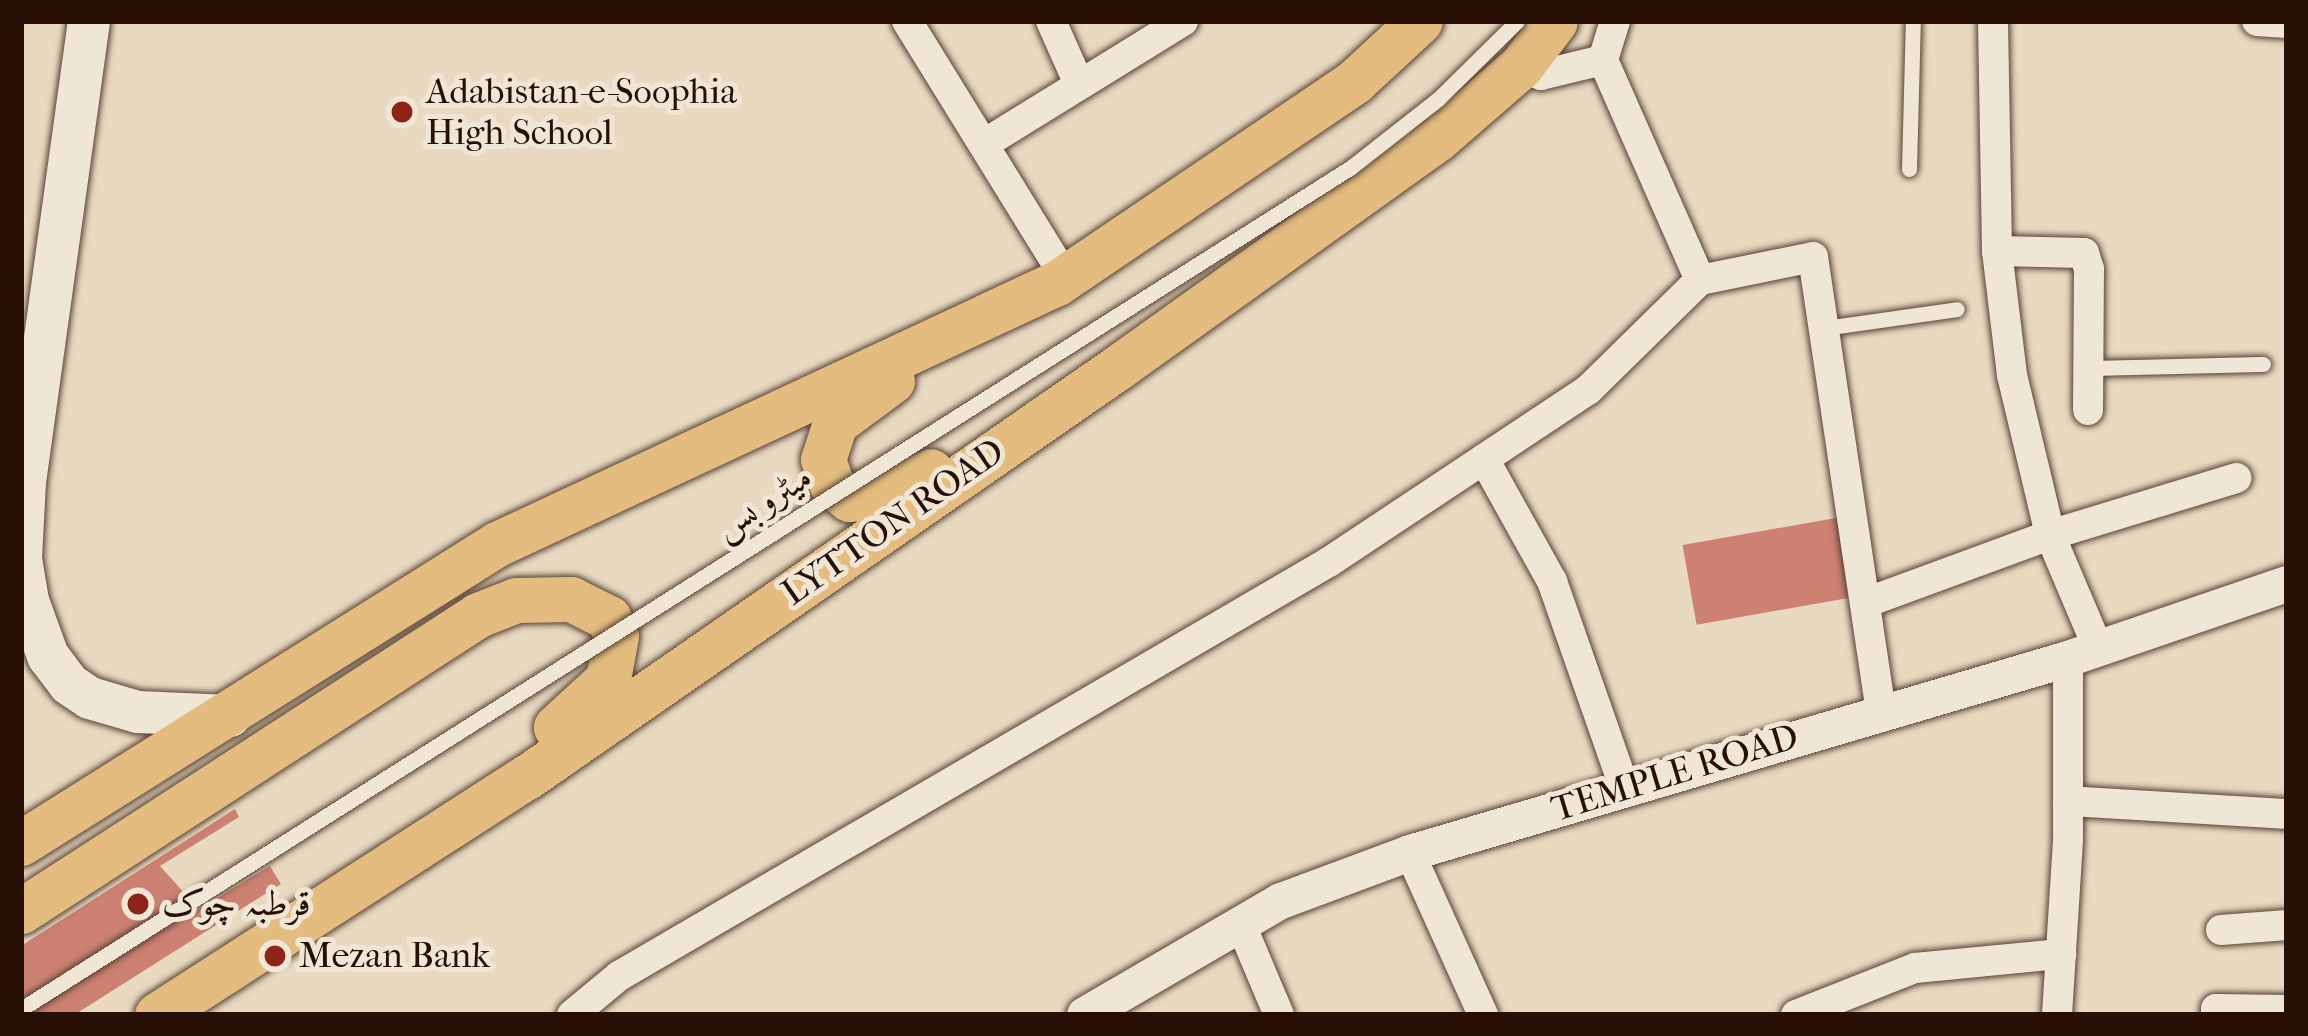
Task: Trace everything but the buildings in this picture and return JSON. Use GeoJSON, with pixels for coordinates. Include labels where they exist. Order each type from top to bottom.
{"type":"FeatureCollection","features":[{"type":"Feature","properties":{"kind":"main road"},"geometry":{"type":"LineString","coordinates":[[21,307],[62,21]]}},
{"type":"Feature","properties":{"kind":"main road"},"geometry":{"type":"LineString","coordinates":[[89,21],[25,482],[22,559],[28,601],[48,656],[69,684],[90,698],[138,712],[230,716]]}},
{"type":"Feature","properties":{"kind":"main road"},"geometry":{"type":"LineString","coordinates":[[1117,368],[914,480],[876,496],[849,499],[832,485],[823,459],[835,423],[879,388],[1061,280],[1355,81],[1420,21]]}},
{"type":"Feature","properties":{"kind":"main road","name":"LYTTON ROAD"},"geometry":{"type":"LineString","coordinates":[[157,1015],[204,1001],[1117,368],[1436,139],[1521,66],[1555,21]]}},
{"type":"Feature","properties":{"kind":"main road"},"geometry":{"type":"LineString","coordinates":[[21,843],[230,716],[497,544],[1061,280]]}},
{"type":"Feature","properties":{"kind":"main road"},"geometry":{"type":"LineString","coordinates":[[21,911],[478,615],[539,596],[571,598],[609,618],[616,636],[614,670],[560,720],[527,777]]}},
{"type":"Feature","properties":{"kind":"street"},"geometry":{"type":"LineString","coordinates":[[907,21],[1061,280]]}},
{"type":"Feature","properties":{"kind":"street"},"geometry":{"type":"LineString","coordinates":[[1051,21],[1079,84]]}},
{"type":"Feature","properties":{"kind":"street"},"geometry":{"type":"LineString","coordinates":[[984,144],[1183,21]]}},
{"type":"Feature","properties":{"kind":"street"},"geometry":{"type":"LineString","coordinates":[[1616,21],[1603,60],[1700,280]]}},
{"type":"Feature","properties":{"kind":"street"},"geometry":{"type":"LineString","coordinates":[[1993,21],[1997,251],[2012,375],[2084,654],[2068,801],[2057,1015]]}},
{"type":"Feature","properties":{"kind":"street"},"geometry":{"type":"LineString","coordinates":[[2257,21],[2287,23]]}},
{"type":"Feature","properties":{"kind":"street"},"geometry":{"type":"LineString","coordinates":[[1521,66],[1541,75],[1603,60]]}},
{"type":"Feature","properties":{"kind":"street"},"geometry":{"type":"LineString","coordinates":[[1997,251],[2084,253],[2090,269],[2088,410]]}},
{"type":"Feature","properties":{"kind":"street"},"geometry":{"type":"LineString","coordinates":[[572,1015],[620,976],[1328,562],[1588,390],[1700,280],[1813,257],[1881,711]]}},
{"type":"Feature","properties":{"kind":"street"},"geometry":{"type":"LineString","coordinates":[[1484,459],[1552,581],[1624,787]]}},
{"type":"Feature","properties":{"kind":"street"},"geometry":{"type":"LineString","coordinates":[[1865,604],[2050,535],[2236,478]]}},
{"type":"Feature","properties":{"kind":"street","name":"TEMPLE ROAD"},"geometry":{"type":"LineString","coordinates":[[1086,1015],[1281,901],[1410,854],[2084,654],[2287,584]]}},
{"type":"Feature","properties":{"kind":"street"},"geometry":{"type":"LineString","coordinates":[[2068,801],[2287,814]]}},
{"type":"Feature","properties":{"kind":"street"},"geometry":{"type":"LineString","coordinates":[[1410,854],[1483,1015]]}},
{"type":"Feature","properties":{"kind":"street"},"geometry":{"type":"LineString","coordinates":[[1241,925],[1279,1015]]}},
{"type":"Feature","properties":{"kind":"street"},"geometry":{"type":"LineString","coordinates":[[2221,930],[2287,925]]}},
{"type":"Feature","properties":{"kind":"street"},"geometry":{"type":"LineString","coordinates":[[1796,1015],[1915,968],[2060,955]]}},
{"type":"Feature","properties":{"kind":"street"},"geometry":{"type":"LineString","coordinates":[[2216,1015],[2216,1009],[2287,1010]]}},
{"type":"Feature","properties":{"kind":"lane","name":"میٹرو بس"},"geometry":{"type":"LineString","coordinates":[[21,1009],[1350,168],[1438,99],[1517,21]]}},
{"type":"Feature","properties":{"kind":"lane"},"geometry":{"type":"LineString","coordinates":[[1909,169],[1913,21]]}},
{"type":"Feature","properties":{"kind":"lane"},"geometry":{"type":"LineString","coordinates":[[1823,328],[1957,309]]}},
{"type":"Feature","properties":{"kind":"lane"},"geometry":{"type":"LineString","coordinates":[[2088,368],[2263,364]]}},
{"type":"Feature","properties":{"kind":"place","name":"Adabistan-e-Soophia High School"},"geometry":{"type":"Point","coordinates":[402,112]}},
{"type":"Feature","properties":{"kind":"place","name":"قرطبہ چوک"},"geometry":{"type":"Point","coordinates":[138,904]}},
{"type":"Feature","properties":{"kind":"place","name":"Mezan Bank"},"geometry":{"type":"Point","coordinates":[275,956]}}]}
